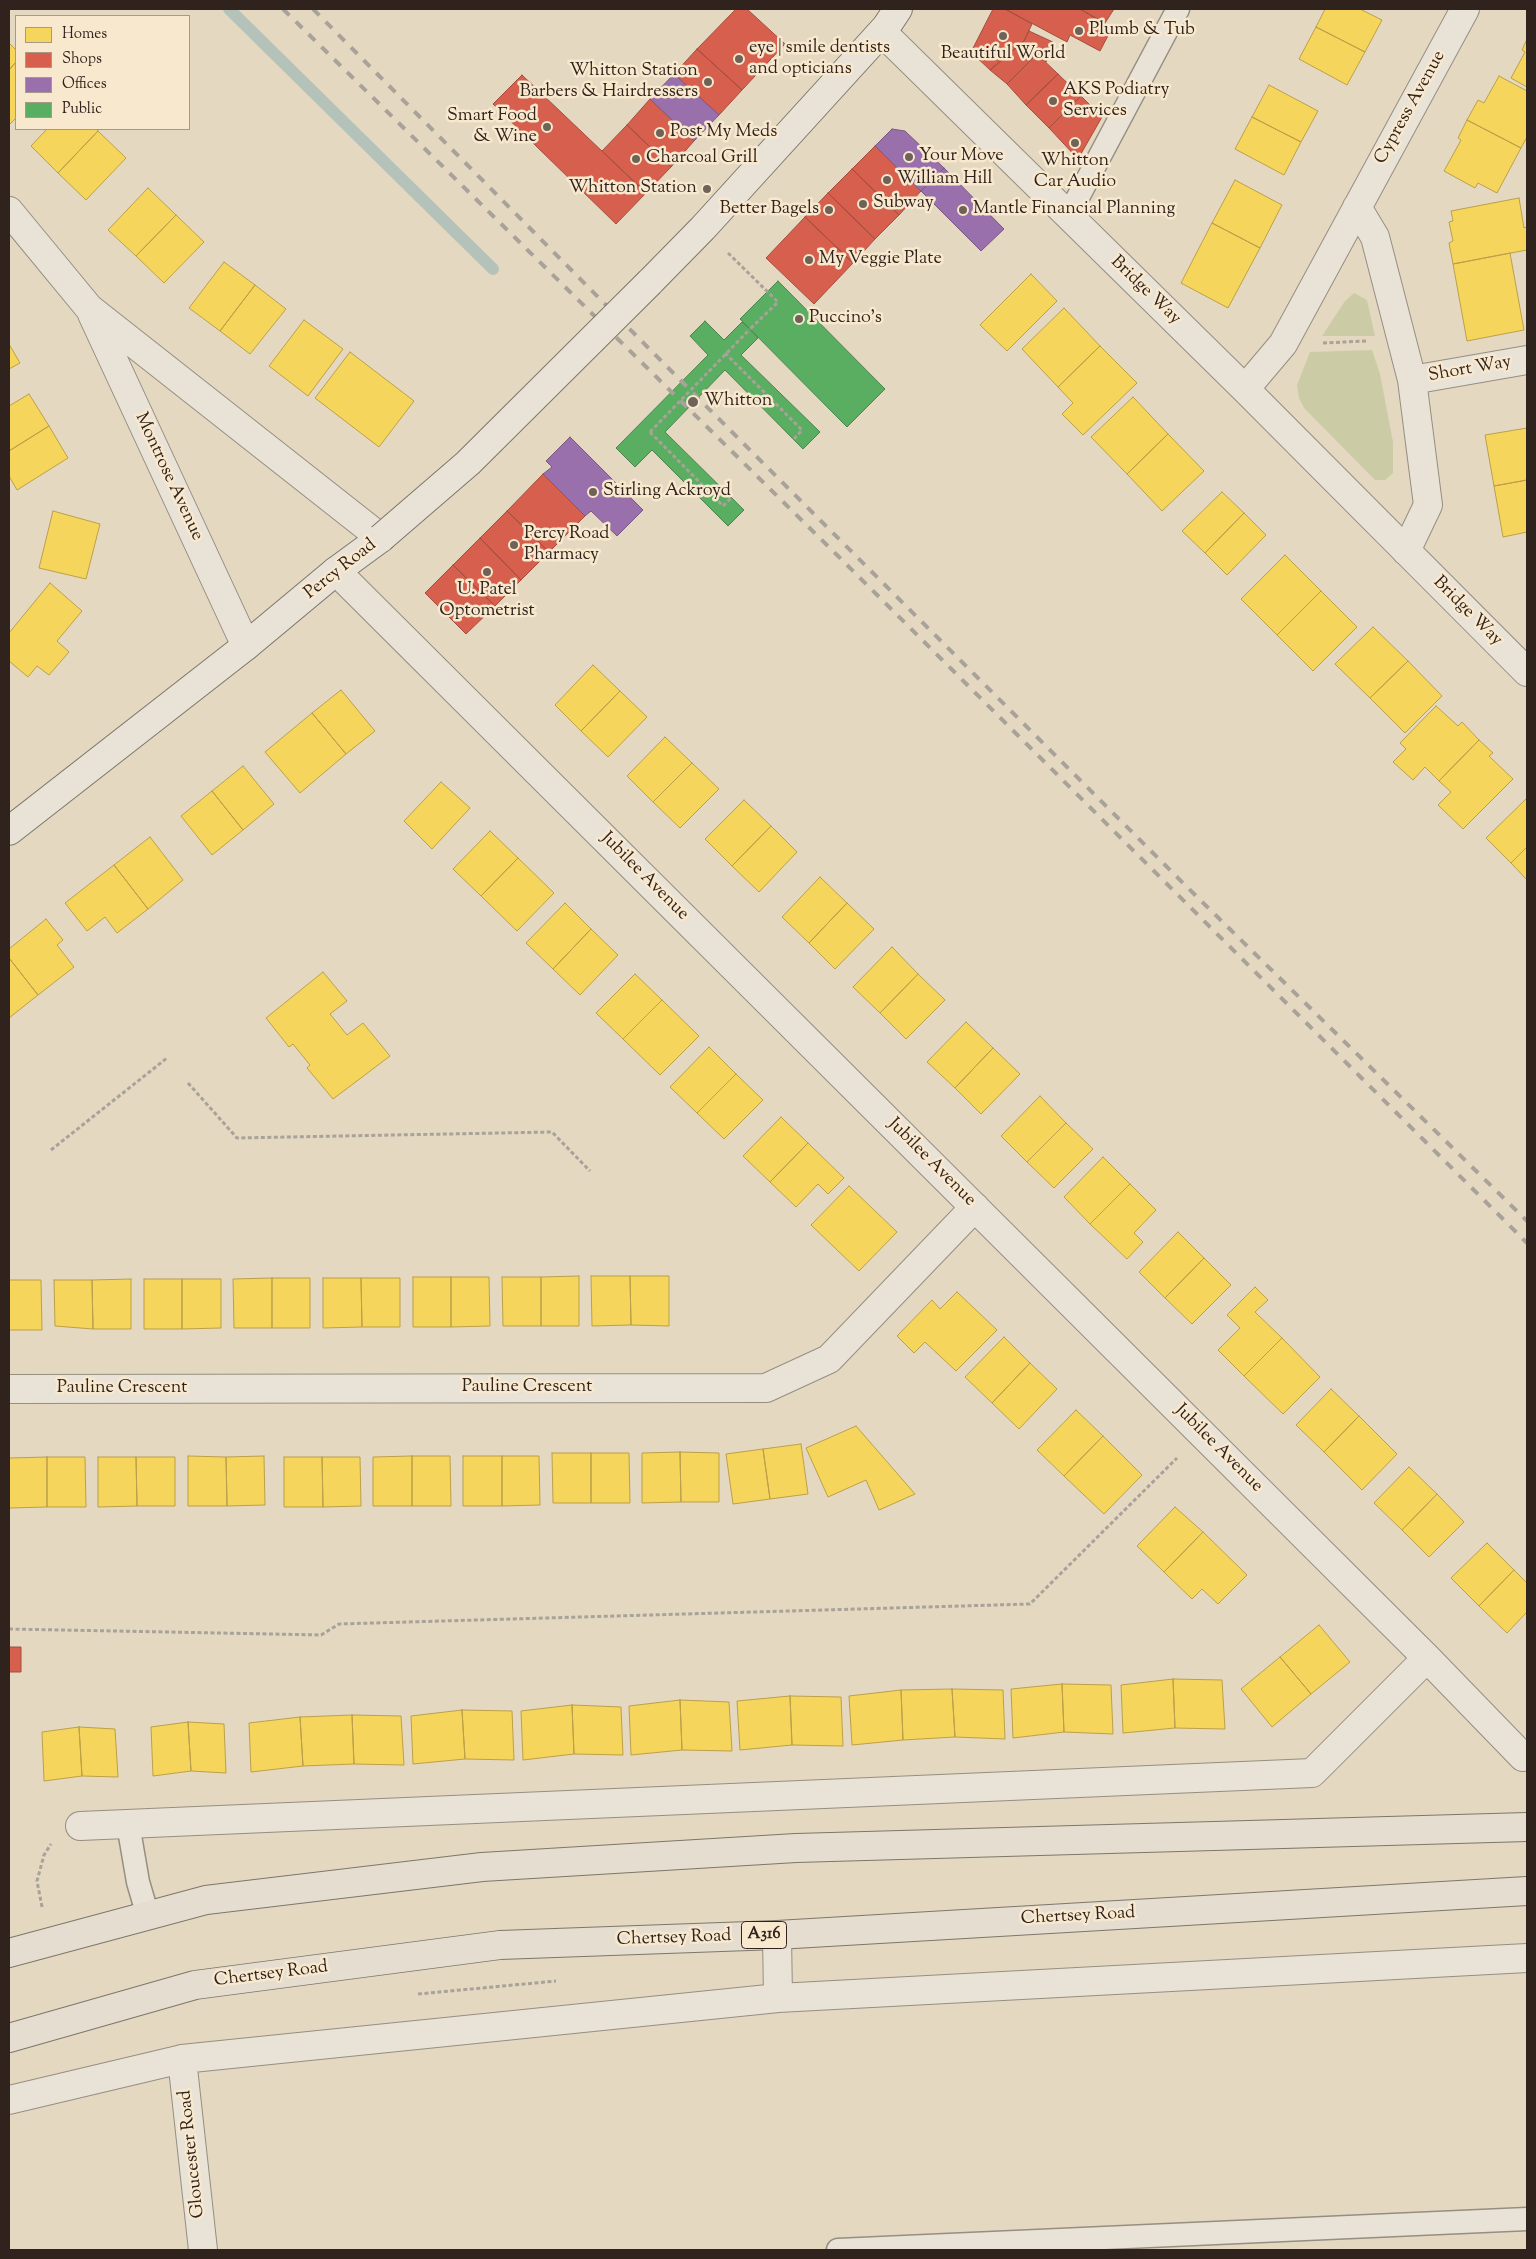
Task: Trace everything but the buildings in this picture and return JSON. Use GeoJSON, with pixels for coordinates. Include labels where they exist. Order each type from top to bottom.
{"type":"FeatureCollection","features":[{"type":"Feature","properties":{"kind":"highway"},"geometry":{"type":"LineString","coordinates":[[9,1953],[206,1900],[482,1867],[796,1848],[1527,1827]]}},
{"type":"Feature","properties":{"kind":"highway","name":"Chertsey Road"},"geometry":{"type":"LineString","coordinates":[[9,2038],[195,1985],[500,1945],[777,1935],[1527,1891]]}},
{"type":"Feature","properties":{"kind":"street","name":"Cypress Avenue"},"geometry":{"type":"LineString","coordinates":[[1246,389],[1283,344],[1465,9]]}},
{"type":"Feature","properties":{"kind":"street","name":"Bridge Way"},"geometry":{"type":"LineString","coordinates":[[893,15],[1068,216],[1246,389],[1527,672]]}},
{"type":"Feature","properties":{"kind":"street","name":"Percy Road"},"geometry":{"type":"LineString","coordinates":[[9,831],[246,646],[336,571],[381,538],[468,463],[703,228],[893,15]]}},
{"type":"Feature","properties":{"kind":"street"},"geometry":{"type":"LineString","coordinates":[[1357,206],[1375,237],[1412,380],[1428,505],[1406,551]]}},
{"type":"Feature","properties":{"kind":"street","name":"Montrose Avenue"},"geometry":{"type":"LineString","coordinates":[[9,211],[89,308],[381,538]]}},
{"type":"Feature","properties":{"kind":"street","name":"Montrose Avenue"},"geometry":{"type":"LineString","coordinates":[[89,308],[246,646]]}},
{"type":"Feature","properties":{"kind":"street","name":"Short Way"},"geometry":{"type":"LineString","coordinates":[[1412,380],[1527,360]]}},
{"type":"Feature","properties":{"kind":"street","name":"Jubilee Avenue"},"geometry":{"type":"LineString","coordinates":[[336,571],[1525,1757]]}},
{"type":"Feature","properties":{"kind":"street","name":"Pauline Crescent"},"geometry":{"type":"LineString","coordinates":[[9,1389],[766,1388],[829,1359],[975,1207]]}},
{"type":"Feature","properties":{"kind":"street"},"geometry":{"type":"LineString","coordinates":[[80,1826],[1312,1773],[1427,1658]]}},
{"type":"Feature","properties":{"kind":"street"},"geometry":{"type":"LineString","coordinates":[[777,1935],[778,1998]]}},
{"type":"Feature","properties":{"kind":"street"},"geometry":{"type":"LineString","coordinates":[[9,2100],[182,2059],[778,1998],[1527,1958]]}},
{"type":"Feature","properties":{"kind":"street","name":"Gloucester Road"},"geometry":{"type":"LineString","coordinates":[[182,2059],[203,2250]]}},
{"type":"Feature","properties":{"kind":"lane"},"geometry":{"type":"LineString","coordinates":[[1068,216],[1178,9]]}},
{"type":"Feature","properties":{"kind":"lane"},"geometry":{"type":"LineString","coordinates":[[128,1824],[138,1882],[148,1916]]}},
{"type":"Feature","properties":{"kind":"lane"},"geometry":{"type":"LineString","coordinates":[[838,2250],[1527,2219]]}},
{"type":"Feature","properties":{"kind":"path"},"geometry":{"type":"LineString","coordinates":[[703,228],[778,302],[725,353],[650,432],[723,506],[732,497]]}},
{"type":"Feature","properties":{"kind":"path"},"geometry":{"type":"LineString","coordinates":[[1283,344],[1402,339]]}},
{"type":"Feature","properties":{"kind":"path"},"geometry":{"type":"LineString","coordinates":[[725,353],[802,430],[794,439]]}},
{"type":"Feature","properties":{"kind":"path"},"geometry":{"type":"LineString","coordinates":[[51,1150],[167,1058]]}},
{"type":"Feature","properties":{"kind":"path"},"geometry":{"type":"LineString","coordinates":[[188,1083],[237,1138],[552,1132],[590,1171]]}},
{"type":"Feature","properties":{"kind":"path"},"geometry":{"type":"LineString","coordinates":[[9,1629],[322,1634],[340,1624],[1030,1604],[1202,1433]]}},
{"type":"Feature","properties":{"kind":"path"},"geometry":{"type":"LineString","coordinates":[[42,1907],[37,1881],[44,1856],[58,1833],[80,1826]]}},
{"type":"Feature","properties":{"kind":"green space"},"geometry":{"type":"Polygon","coordinates":[[[1354,293],[1367,300],[1375,336],[1322,336],[1345,301],[1354,293]]]}},
{"type":"Feature","properties":{"kind":"green space"},"geometry":{"type":"Polygon","coordinates":[[[1372,350],[1380,374],[1393,442],[1393,473],[1385,480],[1375,480],[1304,408],[1299,398],[1297,385],[1310,352],[1372,350]]]}},
{"type":"Feature","properties":{"kind":"waterway"},"geometry":{"type":"LineString","coordinates":[[229,9],[493,269]]}},
{"type":"Feature","properties":{"kind":"railway"},"geometry":{"type":"LineString","coordinates":[[283,9],[837,555],[1527,1243]]}},
{"type":"Feature","properties":{"kind":"railway"},"geometry":{"type":"LineString","coordinates":[[313,9],[697,397],[1186,886],[1527,1221]]}},
{"type":"Feature","properties":{"kind":"place","name":"Plumb & Tub"},"geometry":{"type":"Point","coordinates":[1079,31]}},
{"type":"Feature","properties":{"kind":"place","name":"Beautiful World"},"geometry":{"type":"Point","coordinates":[1003,36]}},
{"type":"Feature","properties":{"kind":"place","name":"eye | smile dentists and opticians"},"geometry":{"type":"Point","coordinates":[739,59]}},
{"type":"Feature","properties":{"kind":"place","name":"Whitton Station Barbers & Hairdressers"},"geometry":{"type":"Point","coordinates":[708,82]}},
{"type":"Feature","properties":{"kind":"place","name":"AKS Podiatry Services"},"geometry":{"type":"Point","coordinates":[1053,101]}},
{"type":"Feature","properties":{"kind":"place","name":"Smart Food & Wine"},"geometry":{"type":"Point","coordinates":[547,127]}},
{"type":"Feature","properties":{"kind":"place","name":"Post My Meds"},"geometry":{"type":"Point","coordinates":[660,133]}},
{"type":"Feature","properties":{"kind":"place","name":"Whitton Car Audio"},"geometry":{"type":"Point","coordinates":[1075,143]}},
{"type":"Feature","properties":{"kind":"place","name":"Your Move"},"geometry":{"type":"Point","coordinates":[909,157]}},
{"type":"Feature","properties":{"kind":"place","name":"Charcoal Grill"},"geometry":{"type":"Point","coordinates":[636,159]}},
{"type":"Feature","properties":{"kind":"place","name":"William Hill"},"geometry":{"type":"Point","coordinates":[887,180]}},
{"type":"Feature","properties":{"kind":"place","name":"Whitton Station"},"geometry":{"type":"Point","coordinates":[707,189]}},
{"type":"Feature","properties":{"kind":"place","name":"Subway"},"geometry":{"type":"Point","coordinates":[863,204]}},
{"type":"Feature","properties":{"kind":"place","name":"Better Bagels"},"geometry":{"type":"Point","coordinates":[829,210]}},
{"type":"Feature","properties":{"kind":"place","name":"Mantle Financial Planning"},"geometry":{"type":"Point","coordinates":[963,210]}},
{"type":"Feature","properties":{"kind":"place","name":"My Veggie Plate"},"geometry":{"type":"Point","coordinates":[809,260]}},
{"type":"Feature","properties":{"kind":"place","name":"Puccino's"},"geometry":{"type":"Point","coordinates":[799,319]}},
{"type":"Feature","properties":{"kind":"place","name":"Whitton"},"geometry":{"type":"Point","coordinates":[693,402]}},
{"type":"Feature","properties":{"kind":"place","name":"Stirling Ackroyd"},"geometry":{"type":"Point","coordinates":[593,492]}},
{"type":"Feature","properties":{"kind":"place","name":"Percy Road Pharmacy"},"geometry":{"type":"Point","coordinates":[514,545]}},
{"type":"Feature","properties":{"kind":"place","name":"U. Patel Optometrist"},"geometry":{"type":"Point","coordinates":[487,572]}}]}
